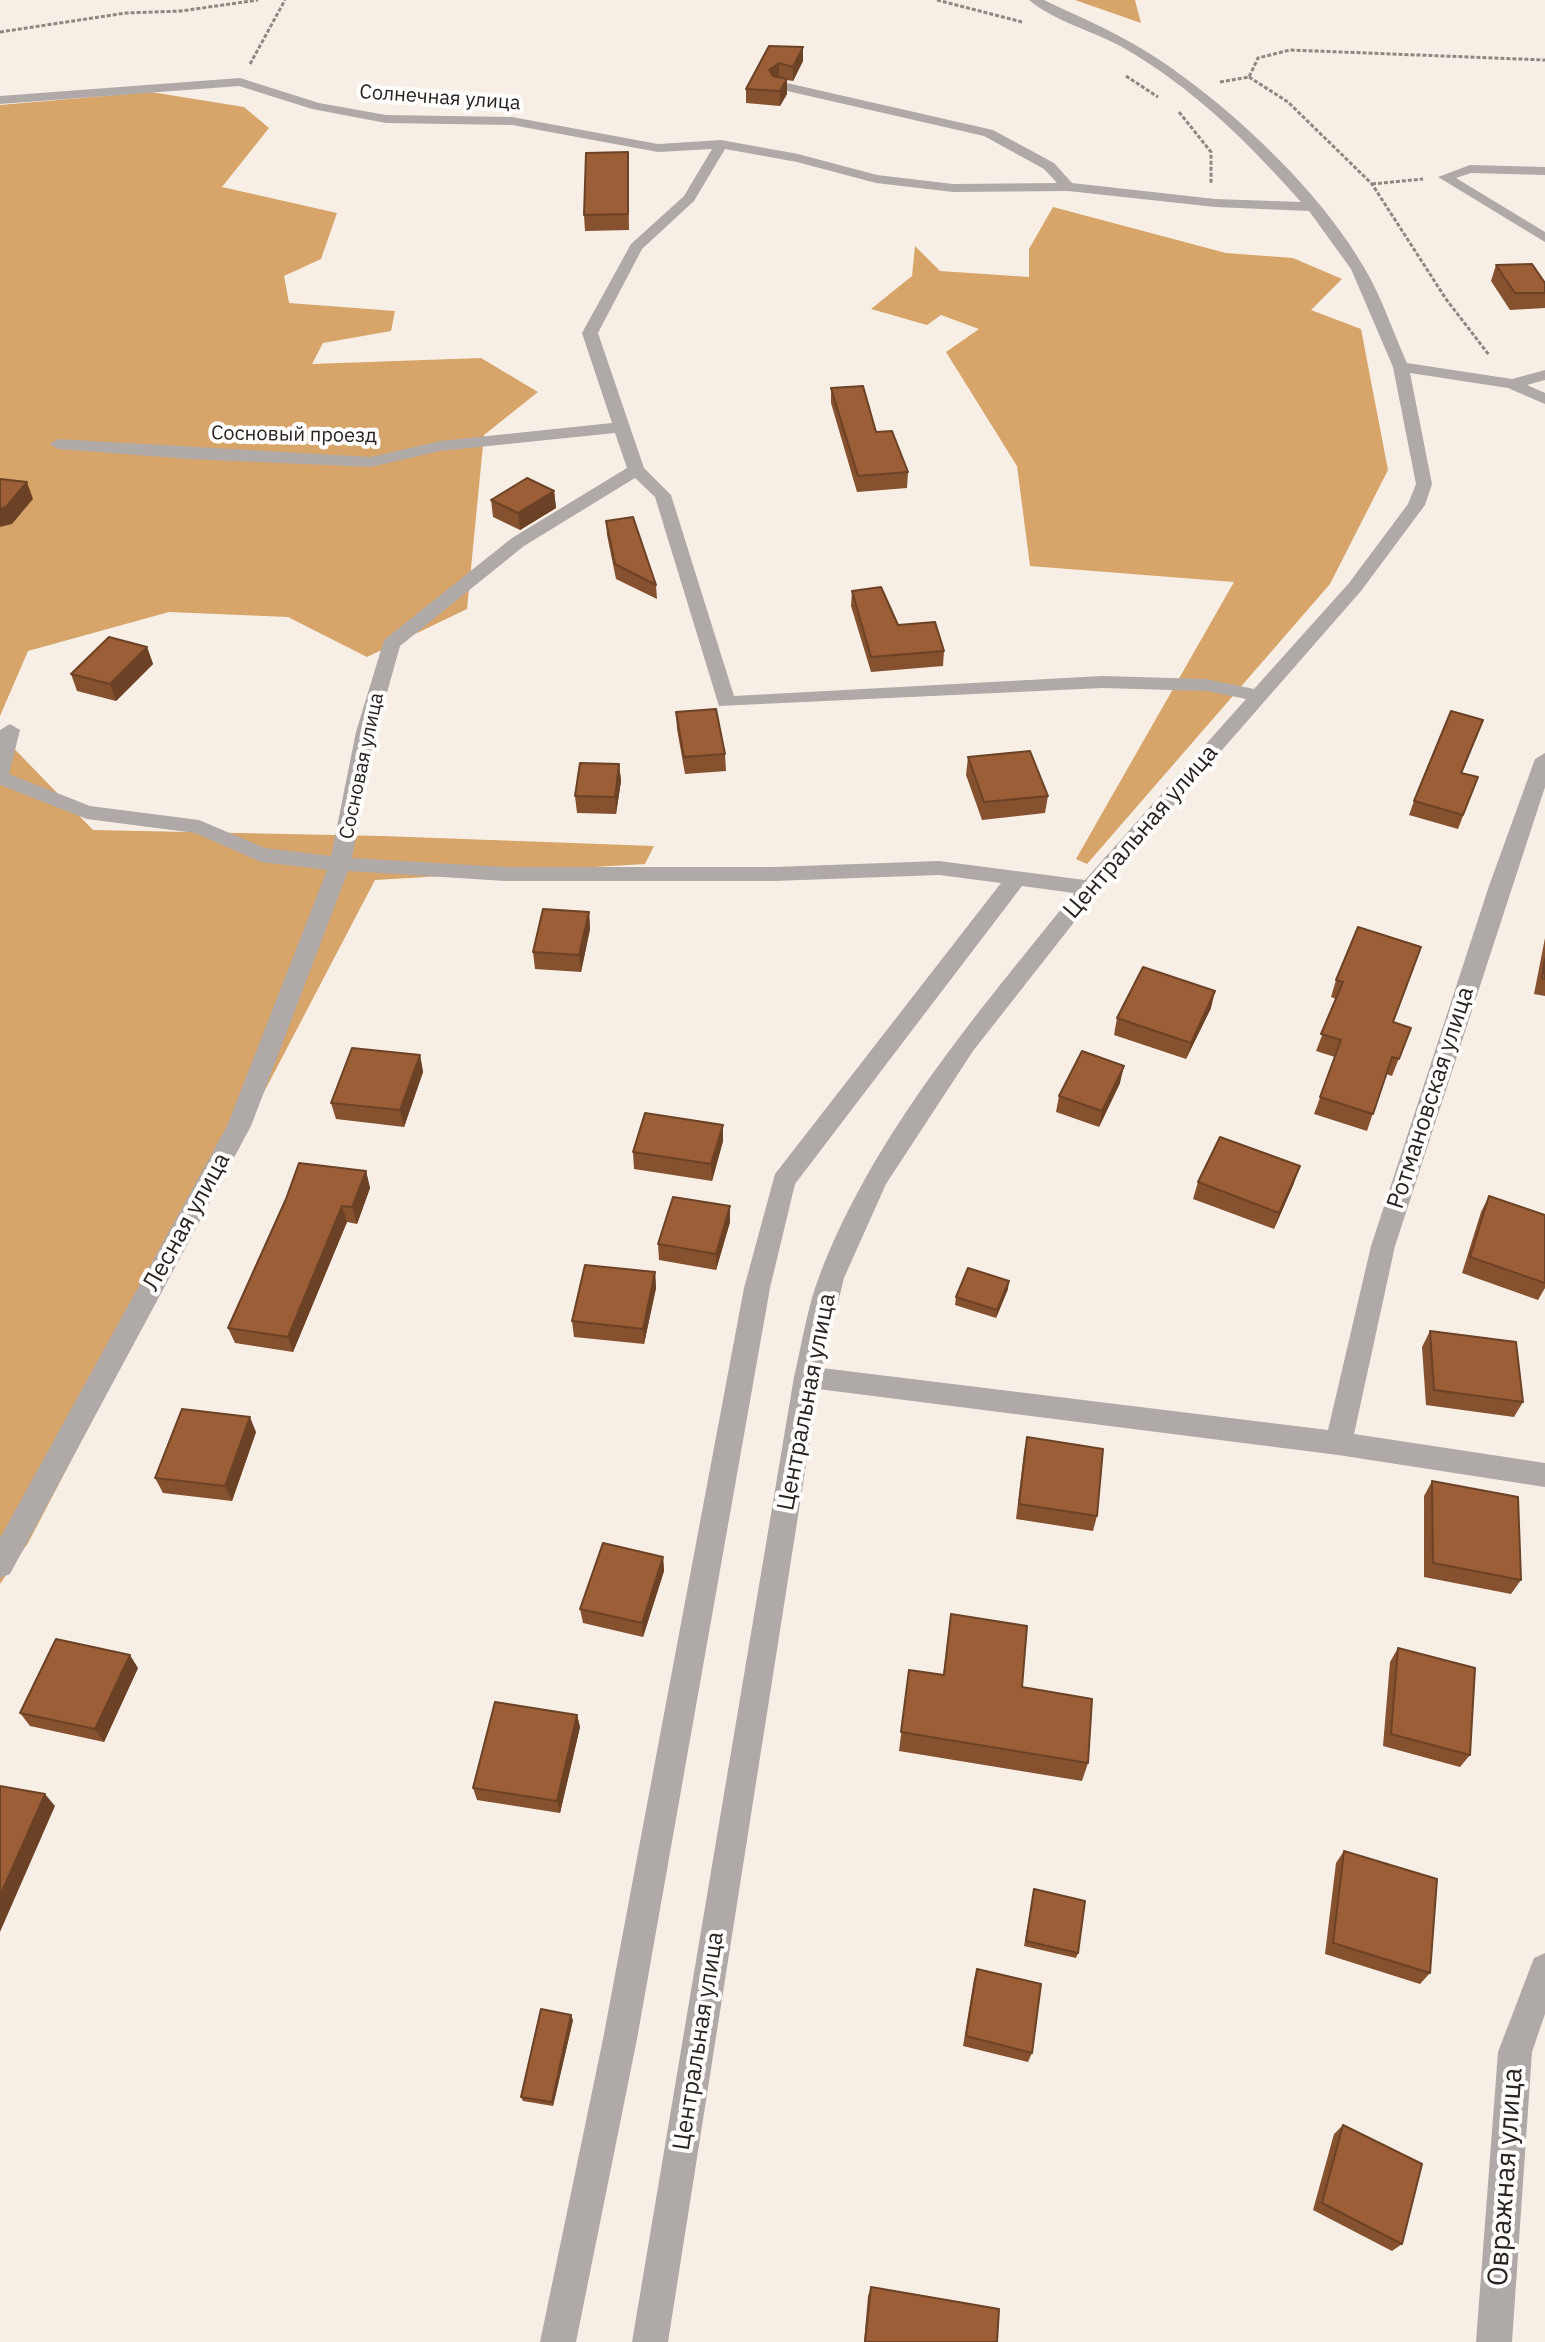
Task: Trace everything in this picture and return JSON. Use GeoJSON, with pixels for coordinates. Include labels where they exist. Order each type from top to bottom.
{"type":"FeatureCollection","features":[{"type":"Feature","properties":{"kind":"street","name":"Центральная улица"},"geometry":{"type":"LineString","coordinates":[[650,2342],[807,1377],[831,1278],[876,1180],[965,1045],[1090,888],[1355,587],[1416,505],[1424,484],[1401,367],[1358,269],[1313,207],[1273,162],[1192,87],[1127,45],[1035,0]]}},
{"type":"Feature","properties":{"kind":"street","name":"Солнечная улица"},"geometry":{"type":"LineString","coordinates":[[0,100],[240,82],[317,106],[386,119],[512,121],[658,148],[721,144],[798,158],[876,179],[953,188],[1068,187],[1215,203],[1313,207]]}},
{"type":"Feature","properties":{"kind":"street"},"geometry":{"type":"LineString","coordinates":[[778,85],[988,133],[1049,166],[1068,187]]}},
{"type":"Feature","properties":{"kind":"street"},"geometry":{"type":"LineString","coordinates":[[721,144],[689,198],[636,247],[590,333],[636,470],[663,495],[726,702],[1102,682],[1206,685],[1258,696]]}},
{"type":"Feature","properties":{"kind":"street"},"geometry":{"type":"LineString","coordinates":[[1445,177],[1470,169],[1545,171]]}},
{"type":"Feature","properties":{"kind":"street"},"geometry":{"type":"LineString","coordinates":[[1445,177],[1545,238]]}},
{"type":"Feature","properties":{"kind":"street"},"geometry":{"type":"LineString","coordinates":[[1401,367],[1512,384],[1545,399]]}},
{"type":"Feature","properties":{"kind":"street"},"geometry":{"type":"LineString","coordinates":[[1512,384],[1545,375]]}},
{"type":"Feature","properties":{"kind":"street","name":"Сосновый проезд"},"geometry":{"type":"LineString","coordinates":[[58,444],[190,454],[371,462],[440,446],[622,427]]}},
{"type":"Feature","properties":{"kind":"street","name":"Сосновая улица"},"geometry":{"type":"LineString","coordinates":[[636,470],[518,542],[391,644],[366,732],[340,864],[505,874],[774,874],[939,868],[1090,888]]}},
{"type":"Feature","properties":{"kind":"street"},"geometry":{"type":"LineString","coordinates":[[10,730],[0,775],[87,812],[199,827],[261,855],[340,864]]}},
{"type":"Feature","properties":{"kind":"street","name":"Ротмановская улица"},"geometry":{"type":"LineString","coordinates":[[1338,1443],[1383,1246],[1500,886],[1545,759]]}},
{"type":"Feature","properties":{"kind":"street","name":"Лесная улица"},"geometry":{"type":"LineString","coordinates":[[0,1565],[239,1126],[340,864]]}},
{"type":"Feature","properties":{"kind":"street"},"geometry":{"type":"LineString","coordinates":[[558,2342],[620,2039],[757,1288],[784,1181],[986,914],[1016,879]]}},
{"type":"Feature","properties":{"kind":"street"},"geometry":{"type":"LineString","coordinates":[[807,1377],[1338,1443],[1545,1475]]}},
{"type":"Feature","properties":{"kind":"street","name":"Овражная улица"},"geometry":{"type":"LineString","coordinates":[[1494,2342],[1515,2052],[1545,1969]]}},
{"type":"Feature","properties":{"kind":"path"},"geometry":{"type":"LineString","coordinates":[[0,32],[126,13],[181,11],[258,0]]}},
{"type":"Feature","properties":{"kind":"path"},"geometry":{"type":"LineString","coordinates":[[240,82],[285,0]]}},
{"type":"Feature","properties":{"kind":"path"},"geometry":{"type":"LineString","coordinates":[[937,0],[1011,17],[1023,23]]}},
{"type":"Feature","properties":{"kind":"path"},"geometry":{"type":"LineString","coordinates":[[1249,77],[1258,58],[1290,50],[1545,60]]}},
{"type":"Feature","properties":{"kind":"path"},"geometry":{"type":"LineString","coordinates":[[1126,76],[1165,102]]}},
{"type":"Feature","properties":{"kind":"path"},"geometry":{"type":"LineString","coordinates":[[1192,87],[1249,77],[1288,102],[1372,184],[1446,299],[1512,384]]}},
{"type":"Feature","properties":{"kind":"path"},"geometry":{"type":"LineString","coordinates":[[1178,111],[1211,152],[1215,203]]}},
{"type":"Feature","properties":{"kind":"path"},"geometry":{"type":"LineString","coordinates":[[1372,184],[1445,177]]}},
{"type":"Feature","properties":{"kind":"shaded area"},"geometry":{"type":"Polygon","coordinates":[[[1075,0],[1135,0],[1141,23],[1075,0]]]}},
{"type":"Feature","properties":{"kind":"shaded area"},"geometry":{"type":"Polygon","coordinates":[[[151,92],[244,107],[269,128],[222,187],[337,213],[321,259],[284,276],[289,303],[395,311],[391,331],[323,343],[312,364],[481,358],[538,392],[484,435],[467,609],[367,657],[288,617],[169,612],[28,651],[0,716],[0,105],[151,92]]]}},
{"type":"Feature","properties":{"kind":"shaded area"},"geometry":{"type":"Polygon","coordinates":[[[1053,207],[1226,253],[1293,258],[1342,279],[1311,310],[1361,329],[1388,470],[1330,584],[1087,864],[1076,859],[1234,582],[1030,566],[1017,466],[946,352],[979,329],[941,315],[927,325],[871,309],[912,276],[915,246],[940,271],[1029,277],[1029,249],[1053,207]]]}},
{"type":"Feature","properties":{"kind":"shaded area"},"geometry":{"type":"Polygon","coordinates":[[[0,734],[93,830],[654,846],[645,864],[375,880],[28,1543],[0,1584],[0,734]]]}},
{"type":"Feature","properties":{"kind":"building"},"geometry":{"type":"Polygon","coordinates":[[[769,46],[803,47],[793,67],[779,63],[769,70],[773,76],[787,79],[780,91],[746,89],[769,46]]]}},
{"type":"Feature","properties":{"kind":"building"},"geometry":{"type":"Polygon","coordinates":[[[628,152],[628,214],[584,215],[586,153],[628,152]]]}},
{"type":"Feature","properties":{"kind":"building"},"geometry":{"type":"Polygon","coordinates":[[[1532,264],[1545,283],[1545,293],[1515,293],[1496,265],[1532,264]]]}},
{"type":"Feature","properties":{"kind":"building"},"geometry":{"type":"Polygon","coordinates":[[[863,386],[876,432],[892,431],[908,472],[858,476],[831,388],[863,386]]]}},
{"type":"Feature","properties":{"kind":"building"},"geometry":{"type":"Polygon","coordinates":[[[527,478],[554,491],[518,513],[491,500],[527,478]]]}},
{"type":"Feature","properties":{"kind":"building"},"geometry":{"type":"Polygon","coordinates":[[[0,479],[27,482],[6,507],[0,509],[0,479]]]}},
{"type":"Feature","properties":{"kind":"building"},"geometry":{"type":"Polygon","coordinates":[[[633,517],[656,585],[615,564],[606,521],[633,517]]]}},
{"type":"Feature","properties":{"kind":"building"},"geometry":{"type":"Polygon","coordinates":[[[881,587],[898,625],[935,622],[944,651],[871,657],[852,591],[881,587]]]}},
{"type":"Feature","properties":{"kind":"building"},"geometry":{"type":"Polygon","coordinates":[[[109,637],[147,647],[110,684],[71,674],[109,637]]]}},
{"type":"Feature","properties":{"kind":"building"},"geometry":{"type":"Polygon","coordinates":[[[716,709],[725,754],[684,757],[676,712],[716,709]]]}},
{"type":"Feature","properties":{"kind":"building"},"geometry":{"type":"Polygon","coordinates":[[[1451,711],[1483,720],[1461,773],[1478,777],[1463,815],[1414,801],[1451,711]]]}},
{"type":"Feature","properties":{"kind":"building"},"geometry":{"type":"Polygon","coordinates":[[[1030,751],[1048,796],[984,802],[968,757],[1030,751]]]}},
{"type":"Feature","properties":{"kind":"building"},"geometry":{"type":"Polygon","coordinates":[[[580,763],[619,764],[615,797],[575,796],[580,763]]]}},
{"type":"Feature","properties":{"kind":"building"},"geometry":{"type":"Polygon","coordinates":[[[543,909],[589,912],[579,955],[533,952],[543,909]]]}},
{"type":"Feature","properties":{"kind":"building"},"geometry":{"type":"Polygon","coordinates":[[[1358,927],[1421,947],[1393,1022],[1411,1028],[1399,1059],[1392,1057],[1373,1114],[1320,1097],[1341,1040],[1321,1034],[1343,982],[1336,980],[1358,927]]]}},
{"type":"Feature","properties":{"kind":"building"},"geometry":{"type":"Polygon","coordinates":[[[1143,967],[1215,991],[1191,1043],[1117,1018],[1143,967]]]}},
{"type":"Feature","properties":{"kind":"building"},"geometry":{"type":"Polygon","coordinates":[[[352,1048],[420,1055],[400,1110],[331,1103],[352,1048]]]}},
{"type":"Feature","properties":{"kind":"building"},"geometry":{"type":"Polygon","coordinates":[[[1082,1051],[1124,1066],[1102,1111],[1059,1096],[1082,1051]]]}},
{"type":"Feature","properties":{"kind":"building"},"geometry":{"type":"Polygon","coordinates":[[[645,1113],[723,1125],[711,1164],[633,1152],[645,1113]]]}},
{"type":"Feature","properties":{"kind":"building"},"geometry":{"type":"Polygon","coordinates":[[[1220,1137],[1300,1166],[1279,1213],[1198,1182],[1220,1137]]]}},
{"type":"Feature","properties":{"kind":"building"},"geometry":{"type":"Polygon","coordinates":[[[299,1163],[366,1171],[352,1207],[342,1206],[288,1337],[228,1328],[286,1199],[299,1163]]]}},
{"type":"Feature","properties":{"kind":"building"},"geometry":{"type":"Polygon","coordinates":[[[1489,1196],[1545,1215],[1545,1283],[1470,1257],[1489,1196]]]}},
{"type":"Feature","properties":{"kind":"building"},"geometry":{"type":"Polygon","coordinates":[[[673,1197],[730,1206],[716,1254],[658,1244],[673,1197]]]}},
{"type":"Feature","properties":{"kind":"building"},"geometry":{"type":"Polygon","coordinates":[[[585,1265],[655,1272],[643,1329],[572,1321],[585,1265]]]}},
{"type":"Feature","properties":{"kind":"building"},"geometry":{"type":"Polygon","coordinates":[[[968,1268],[1009,1281],[997,1310],[956,1297],[968,1268]]]}},
{"type":"Feature","properties":{"kind":"building"},"geometry":{"type":"Polygon","coordinates":[[[1430,1331],[1516,1342],[1523,1402],[1434,1390],[1430,1331]]]}},
{"type":"Feature","properties":{"kind":"building"},"geometry":{"type":"Polygon","coordinates":[[[182,1409],[250,1417],[225,1486],[155,1478],[182,1409]]]}},
{"type":"Feature","properties":{"kind":"building"},"geometry":{"type":"Polygon","coordinates":[[[1027,1437],[1103,1449],[1097,1516],[1019,1504],[1027,1437]]]}},
{"type":"Feature","properties":{"kind":"building"},"geometry":{"type":"Polygon","coordinates":[[[1432,1481],[1518,1497],[1521,1580],[1433,1563],[1432,1481]]]}},
{"type":"Feature","properties":{"kind":"building"},"geometry":{"type":"Polygon","coordinates":[[[603,1543],[663,1557],[642,1623],[580,1609],[603,1543]]]}},
{"type":"Feature","properties":{"kind":"building"},"geometry":{"type":"Polygon","coordinates":[[[951,1614],[1027,1626],[1022,1687],[1092,1699],[1088,1763],[901,1732],[909,1670],[944,1675],[951,1614]]]}},
{"type":"Feature","properties":{"kind":"building"},"geometry":{"type":"Polygon","coordinates":[[[56,1639],[130,1655],[95,1729],[20,1713],[56,1639]]]}},
{"type":"Feature","properties":{"kind":"building"},"geometry":{"type":"Polygon","coordinates":[[[1398,1648],[1475,1668],[1470,1755],[1391,1734],[1398,1648]]]}},
{"type":"Feature","properties":{"kind":"building"},"geometry":{"type":"Polygon","coordinates":[[[495,1702],[577,1715],[557,1801],[473,1788],[495,1702]]]}},
{"type":"Feature","properties":{"kind":"building"},"geometry":{"type":"Polygon","coordinates":[[[0,1786],[45,1794],[0,1896],[0,1786]]]}},
{"type":"Feature","properties":{"kind":"building"},"geometry":{"type":"Polygon","coordinates":[[[1344,1851],[1437,1879],[1430,1973],[1333,1943],[1344,1851]]]}},
{"type":"Feature","properties":{"kind":"building"},"geometry":{"type":"Polygon","coordinates":[[[1034,1889],[1085,1901],[1078,1953],[1026,1941],[1034,1889]]]}},
{"type":"Feature","properties":{"kind":"building"},"geometry":{"type":"Polygon","coordinates":[[[977,1969],[1041,1984],[1032,2053],[966,2036],[977,1969]]]}},
{"type":"Feature","properties":{"kind":"building"},"geometry":{"type":"Polygon","coordinates":[[[541,2009],[571,2015],[552,2102],[521,2097],[541,2009]]]}},
{"type":"Feature","properties":{"kind":"building"},"geometry":{"type":"Polygon","coordinates":[[[1343,2125],[1422,2164],[1402,2244],[1322,2203],[1343,2125]]]}},
{"type":"Feature","properties":{"kind":"building"},"geometry":{"type":"Polygon","coordinates":[[[871,2287],[999,2309],[997,2342],[865,2342],[871,2287]]]}}]}
